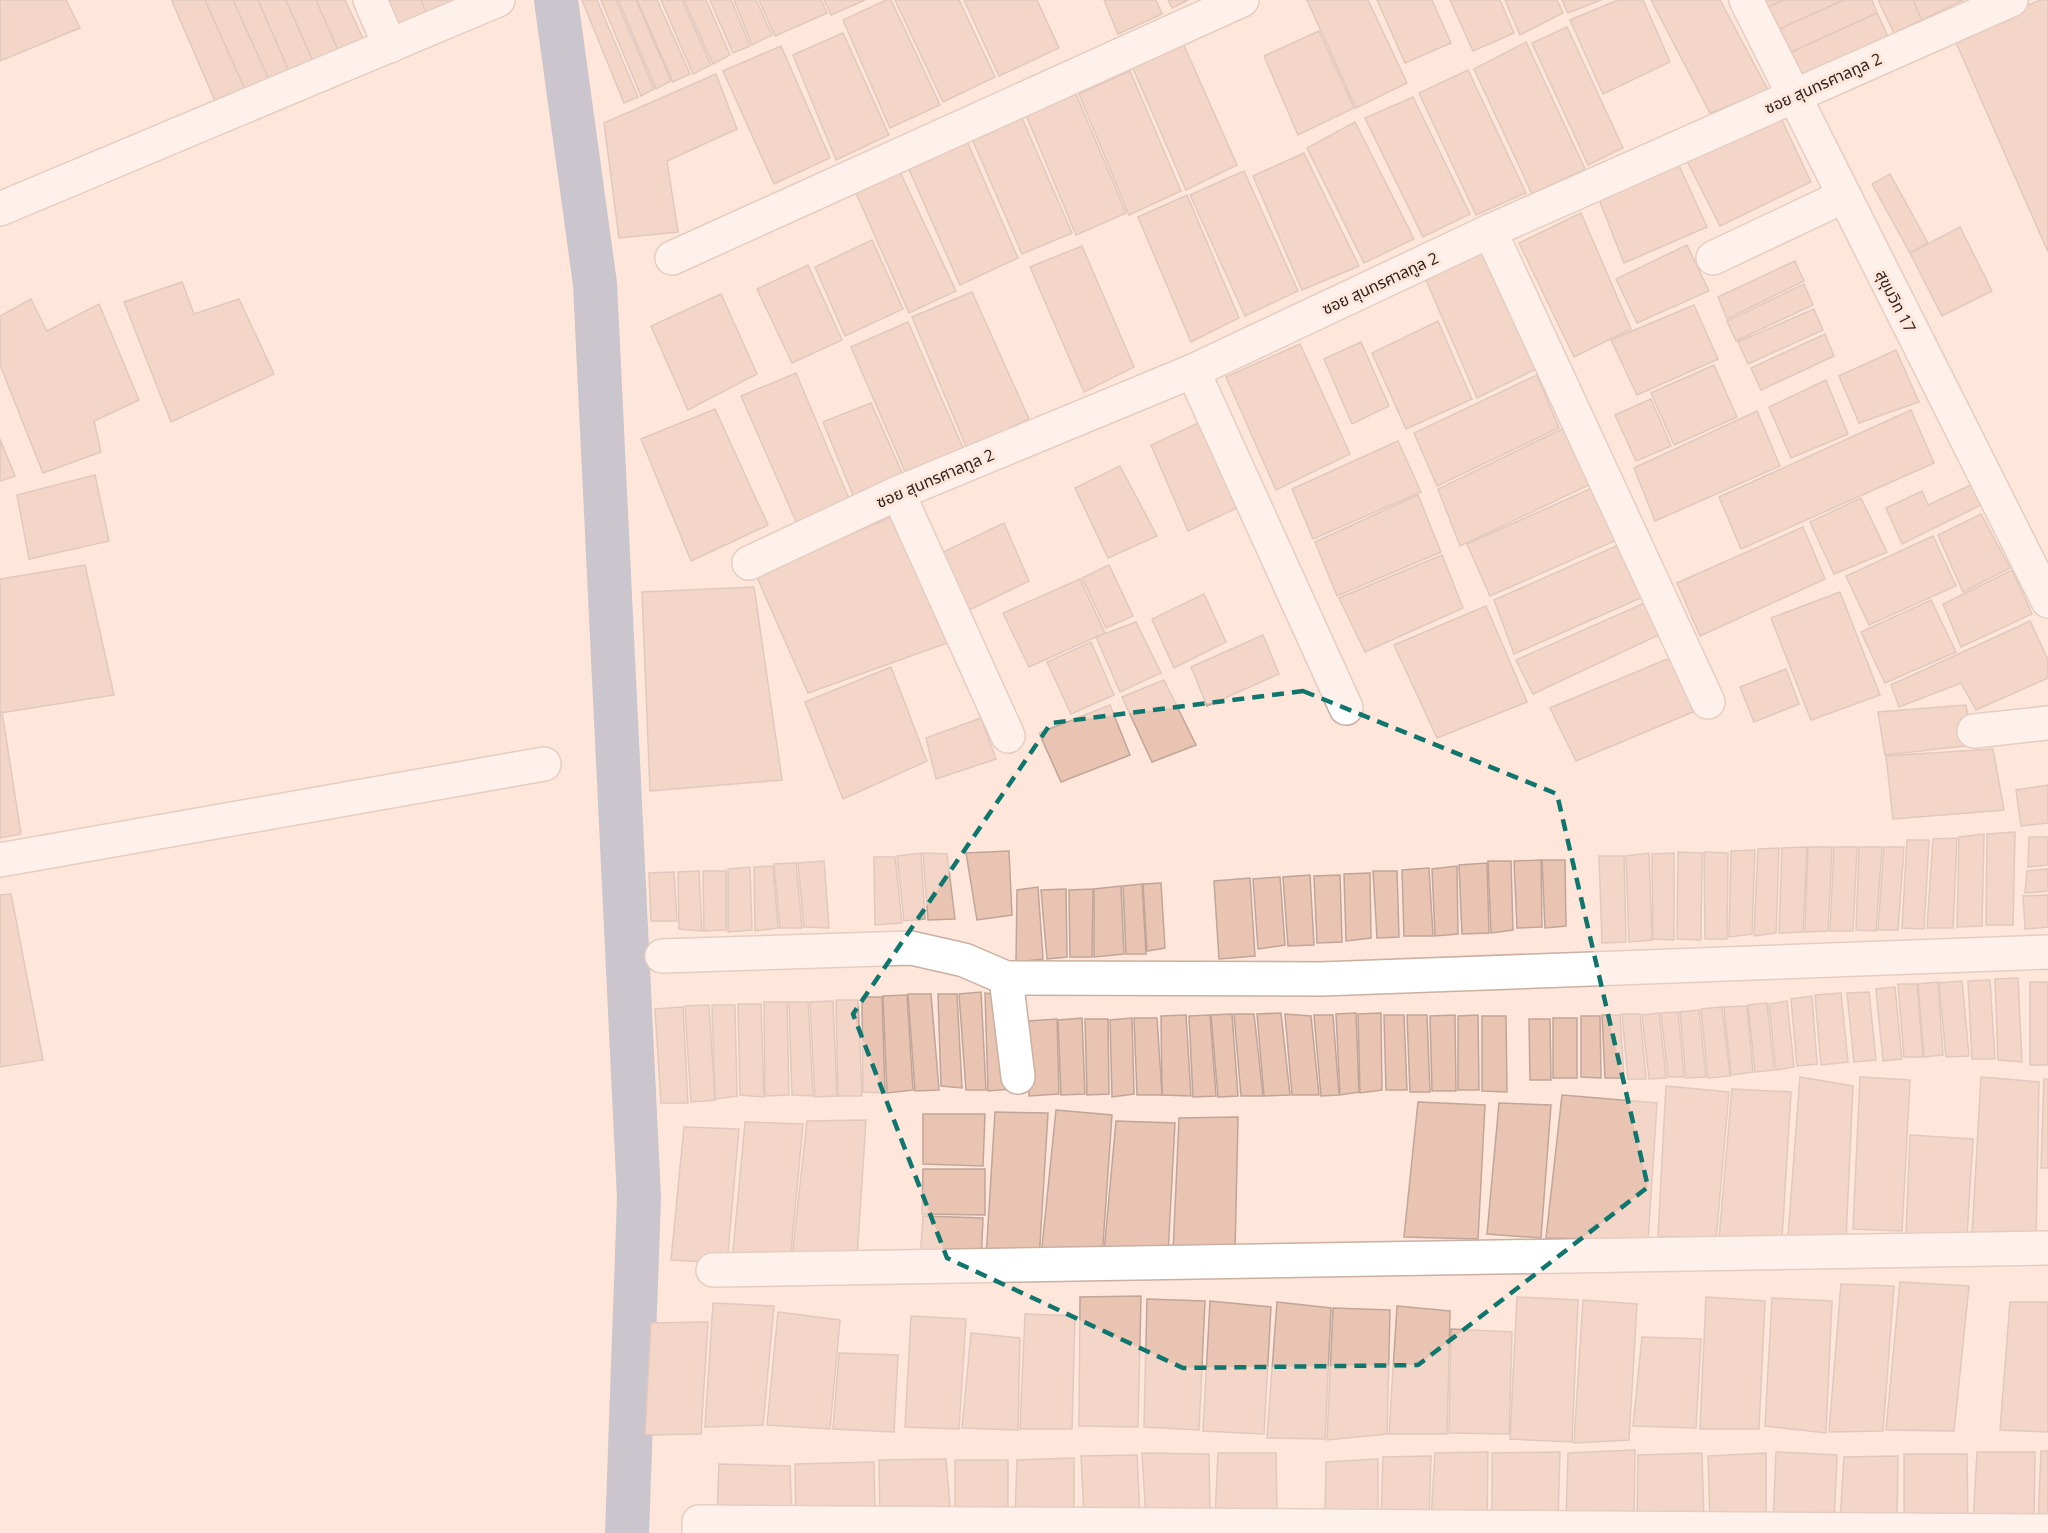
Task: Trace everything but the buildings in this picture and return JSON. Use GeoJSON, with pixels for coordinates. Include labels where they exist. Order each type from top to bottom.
{"type":"FeatureCollection","features":[{"type":"Feature","properties":{"kind":"street"},"geometry":{"type":"LineString","coordinates":[[370,0],[390,46]]}},
{"type":"Feature","properties":{"kind":"street"},"geometry":{"type":"LineString","coordinates":[[0,209],[498,0]]}},
{"type":"Feature","properties":{"kind":"street"},"geometry":{"type":"LineString","coordinates":[[672,258],[1242,0]]}},
{"type":"Feature","properties":{"kind":"street","name":"สุขุมวิท 17"},"geometry":{"type":"LineString","coordinates":[[1746,0],[2048,601]]}},
{"type":"Feature","properties":{"kind":"street","name":"ซอย สุนทรศาลทูล 2"},"geometry":{"type":"LineString","coordinates":[[749,563],[898,493],[1193,371],[1490,231],[2011,0]]}},
{"type":"Feature","properties":{"kind":"street"},"geometry":{"type":"LineString","coordinates":[[1713,258],[1844,196]]}},
{"type":"Feature","properties":{"kind":"street"},"geometry":{"type":"LineString","coordinates":[[1490,231],[1708,702]]}},
{"type":"Feature","properties":{"kind":"street"},"geometry":{"type":"LineString","coordinates":[[1193,371],[1346,708]]}},
{"type":"Feature","properties":{"kind":"street"},"geometry":{"type":"LineString","coordinates":[[898,493],[1008,736]]}},
{"type":"Feature","properties":{"kind":"street"},"geometry":{"type":"LineString","coordinates":[[1974,731],[2048,723]]}},
{"type":"Feature","properties":{"kind":"street"},"geometry":{"type":"LineString","coordinates":[[0,860],[544,764]]}},
{"type":"Feature","properties":{"kind":"street"},"geometry":{"type":"LineString","coordinates":[[662,956],[911,948],[964,960],[1006,978],[1321,979],[2048,952]]}},
{"type":"Feature","properties":{"kind":"street"},"geometry":{"type":"LineString","coordinates":[[1006,978],[1018,1077]]}},
{"type":"Feature","properties":{"kind":"street"},"geometry":{"type":"LineString","coordinates":[[713,1270],[2048,1248]]}},
{"type":"Feature","properties":{"kind":"street"},"geometry":{"type":"LineString","coordinates":[[699,1533],[699,1522],[1292,1529],[2048,1531]]}},
{"type":"Feature","properties":{"kind":"highlighted area"},"geometry":{"type":"Polygon","coordinates":[[[1303,691],[1557,794],[1648,1187],[1418,1365],[1183,1368],[947,1258],[853,1014],[1051,723],[1303,691]]]}},
{"type":"Feature","properties":{"kind":"waterway"},"geometry":{"type":"LineString","coordinates":[[556,0],[595,284],[639,1198],[627,1533]]}}]}
